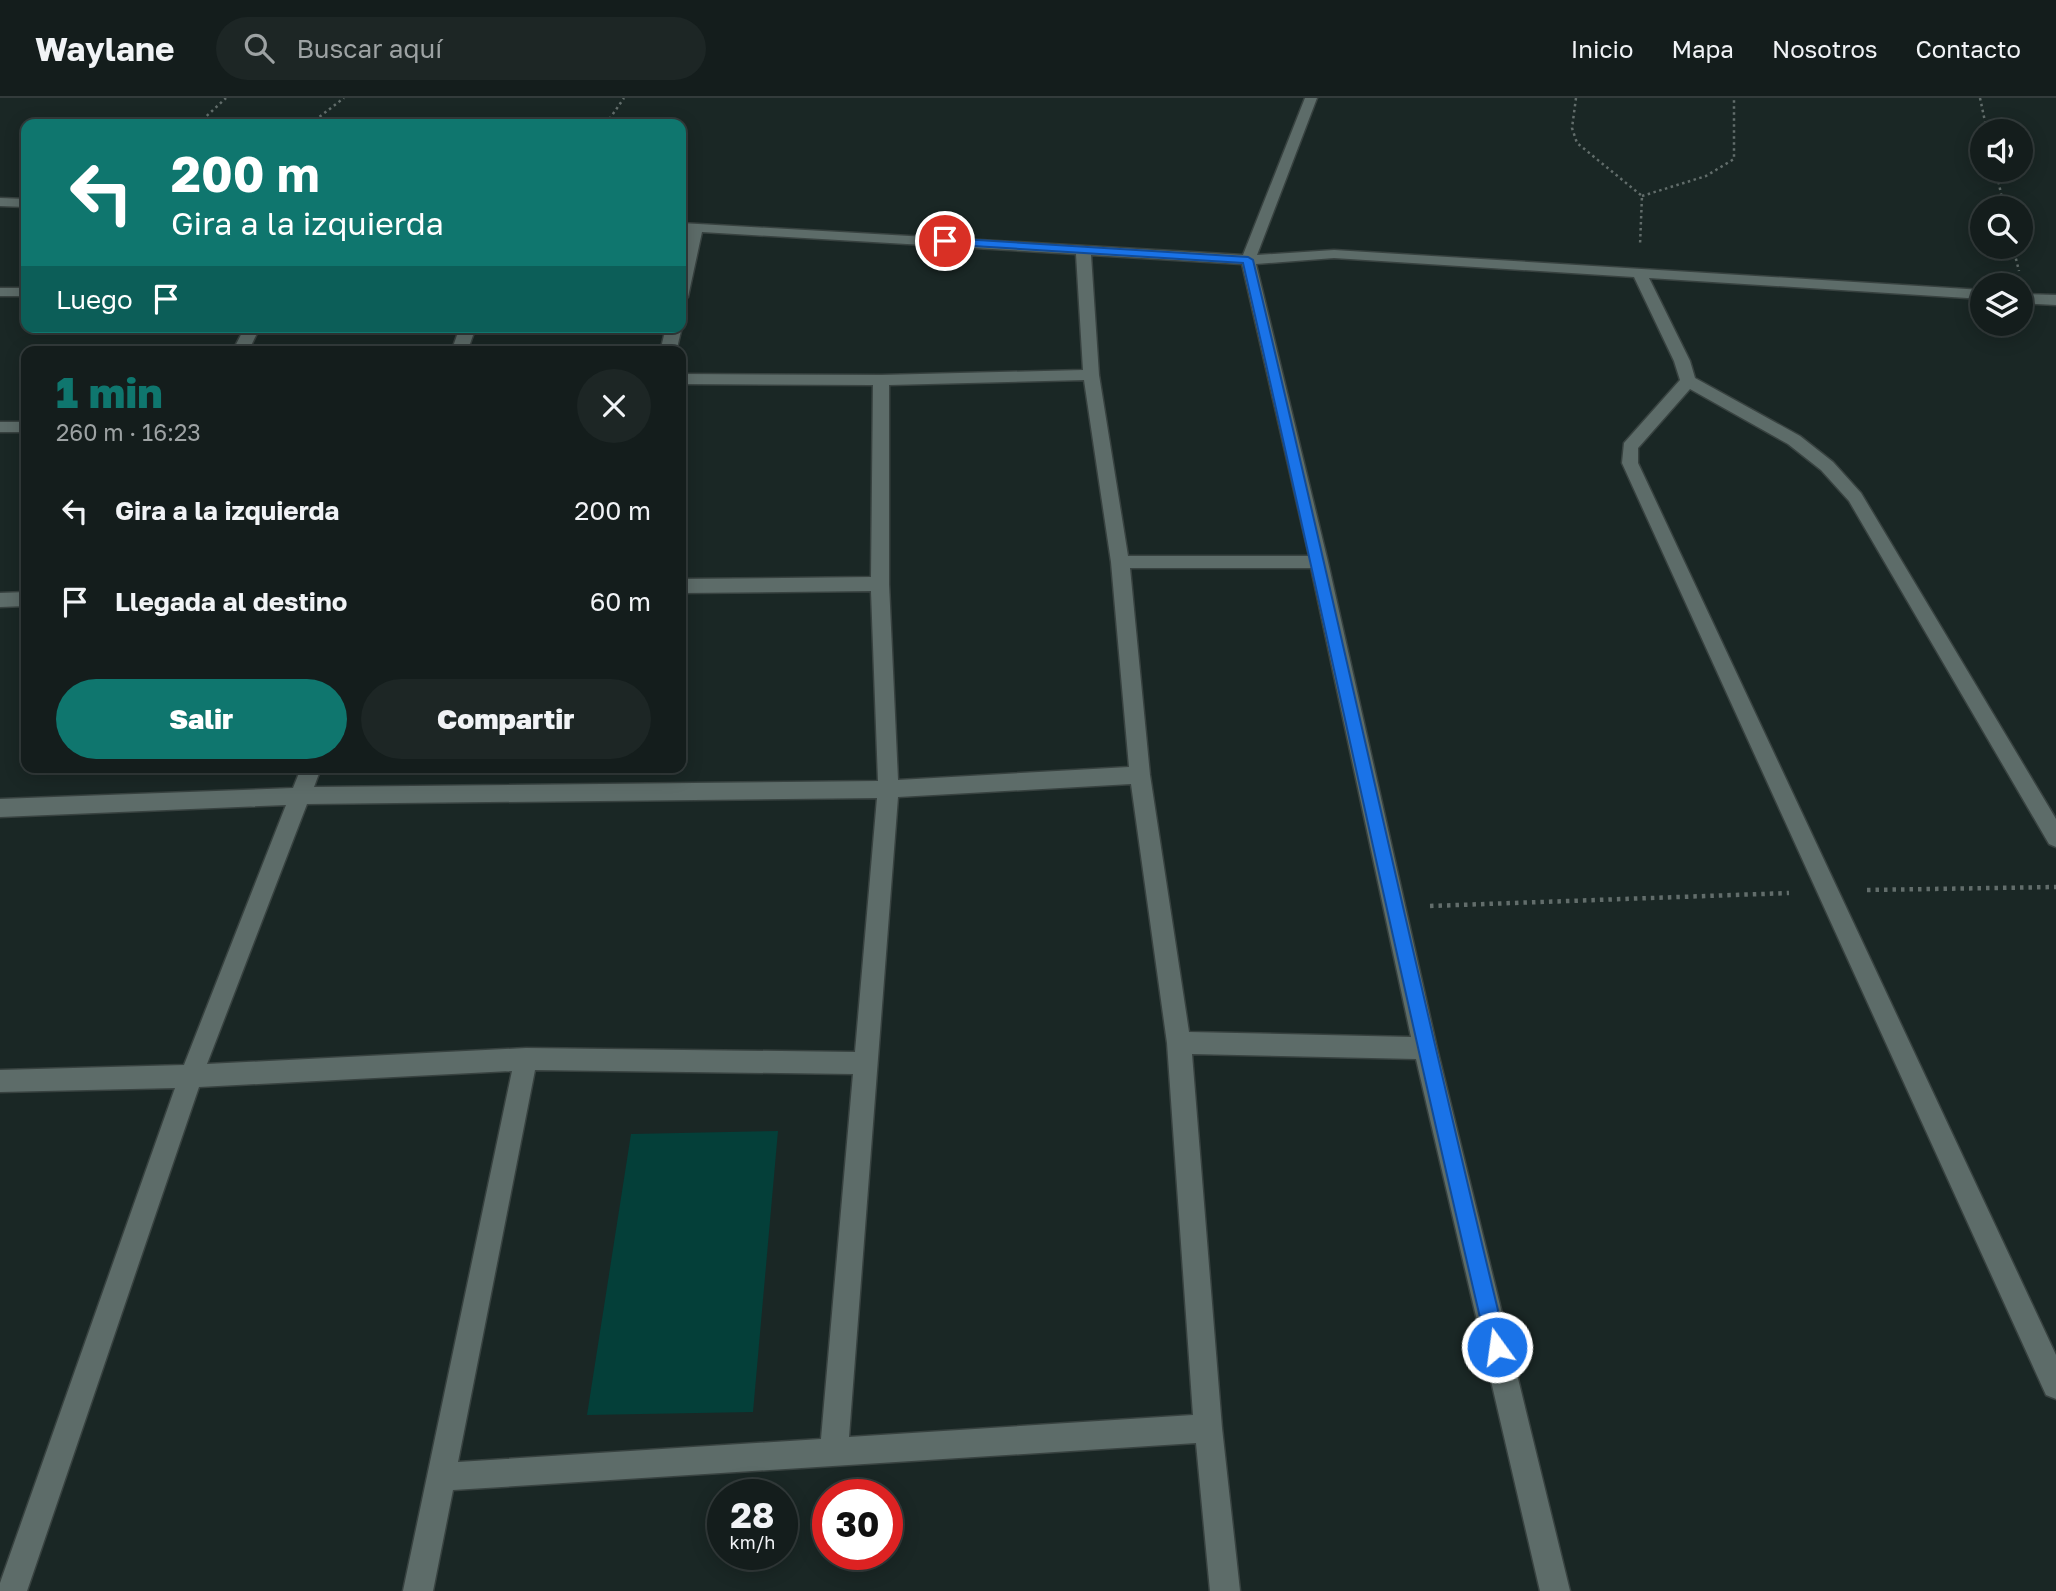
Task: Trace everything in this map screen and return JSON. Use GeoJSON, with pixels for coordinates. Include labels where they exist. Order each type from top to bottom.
{"type":"FeatureCollection","features":[{"type":"Feature","properties":{"kind":"street"},"geometry":{"type":"LineString","coordinates":[[1311,98],[1248,260],[1318,562],[1425,1048],[1555,1591]]}},
{"type":"Feature","properties":{"kind":"street"},"geometry":{"type":"LineString","coordinates":[[0,202],[21,203]]}},
{"type":"Feature","properties":{"kind":"street"},"geometry":{"type":"LineString","coordinates":[[686,247],[688,227],[1248,260],[1334,254],[1970,294]]}},
{"type":"Feature","properties":{"kind":"street"},"geometry":{"type":"LineString","coordinates":[[1083,249],[1091,375],[1120,562],[1140,775],[1180,1043],[1208,1428],[1225,1591]]}},
{"type":"Feature","properties":{"kind":"street"},"geometry":{"type":"LineString","coordinates":[[1640,274],[1682,361],[1688,382],[1794,440],[1827,466],[1855,498],[2056,838]]}},
{"type":"Feature","properties":{"kind":"street"},"geometry":{"type":"LineString","coordinates":[[0,292],[21,292]]}},
{"type":"Feature","properties":{"kind":"street"},"geometry":{"type":"LineString","coordinates":[[2033,299],[2056,300]]}},
{"type":"Feature","properties":{"kind":"street"},"geometry":{"type":"LineString","coordinates":[[686,379],[881,380],[1091,375]]}},
{"type":"Feature","properties":{"kind":"street"},"geometry":{"type":"LineString","coordinates":[[834,1451],[888,789],[880,584],[881,380]]}},
{"type":"Feature","properties":{"kind":"street"},"geometry":{"type":"LineString","coordinates":[[1688,382],[1630,447],[1630,463],[2056,1385]]}},
{"type":"Feature","properties":{"kind":"street"},"geometry":{"type":"LineString","coordinates":[[0,427],[21,426]]}},
{"type":"Feature","properties":{"kind":"street"},"geometry":{"type":"LineString","coordinates":[[1120,562],[1318,562]]}},
{"type":"Feature","properties":{"kind":"street"},"geometry":{"type":"LineString","coordinates":[[686,586],[880,584]]}},
{"type":"Feature","properties":{"kind":"street"},"geometry":{"type":"LineString","coordinates":[[0,600],[21,599]]}},
{"type":"Feature","properties":{"kind":"street"},"geometry":{"type":"LineString","coordinates":[[12,1591],[191,1076],[309,773]]}},
{"type":"Feature","properties":{"kind":"street"},"geometry":{"type":"LineString","coordinates":[[0,808],[302,796],[888,789],[1140,775]]}},
{"type":"Feature","properties":{"kind":"street"},"geometry":{"type":"LineString","coordinates":[[1180,1043],[1425,1048]]}},
{"type":"Feature","properties":{"kind":"street"},"geometry":{"type":"LineString","coordinates":[[0,1081],[191,1076],[526,1059],[867,1063]]}},
{"type":"Feature","properties":{"kind":"street"},"geometry":{"type":"LineString","coordinates":[[418,1591],[439,1477],[526,1059]]}},
{"type":"Feature","properties":{"kind":"street"},"geometry":{"type":"LineString","coordinates":[[439,1477],[1208,1428]]}},
{"type":"Feature","properties":{"kind":"path"},"geometry":{"type":"LineString","coordinates":[[203,119],[226,98]]}},
{"type":"Feature","properties":{"kind":"path"},"geometry":{"type":"LineString","coordinates":[[317,119],[344,98]]}},
{"type":"Feature","properties":{"kind":"path"},"geometry":{"type":"LineString","coordinates":[[609,119],[624,98]]}},
{"type":"Feature","properties":{"kind":"path"},"geometry":{"type":"LineString","coordinates":[[1576,98],[1573,137],[1579,147],[1642,196]]}},
{"type":"Feature","properties":{"kind":"path"},"geometry":{"type":"LineString","coordinates":[[1642,196],[1706,176],[1734,159],[1734,98]]}},
{"type":"Feature","properties":{"kind":"path"},"geometry":{"type":"LineString","coordinates":[[1980,98],[1984,119]]}},
{"type":"Feature","properties":{"kind":"path"},"geometry":{"type":"LineString","coordinates":[[1640,274],[1642,196]]}},
{"type":"Feature","properties":{"kind":"path"},"geometry":{"type":"LineString","coordinates":[[1394,908],[1828,891],[2056,887]]}},
{"type":"Feature","properties":{"kind":"green space"},"geometry":{"type":"Polygon","coordinates":[[[778,1131],[753,1412],[587,1415],[631,1134],[778,1131]]]}},
{"type":"Feature","properties":{"kind":"route"},"geometry":{"type":"LineString","coordinates":[[945,241],[1248,260],[1318,562],[1425,1048],[1497,1347]]}}]}
